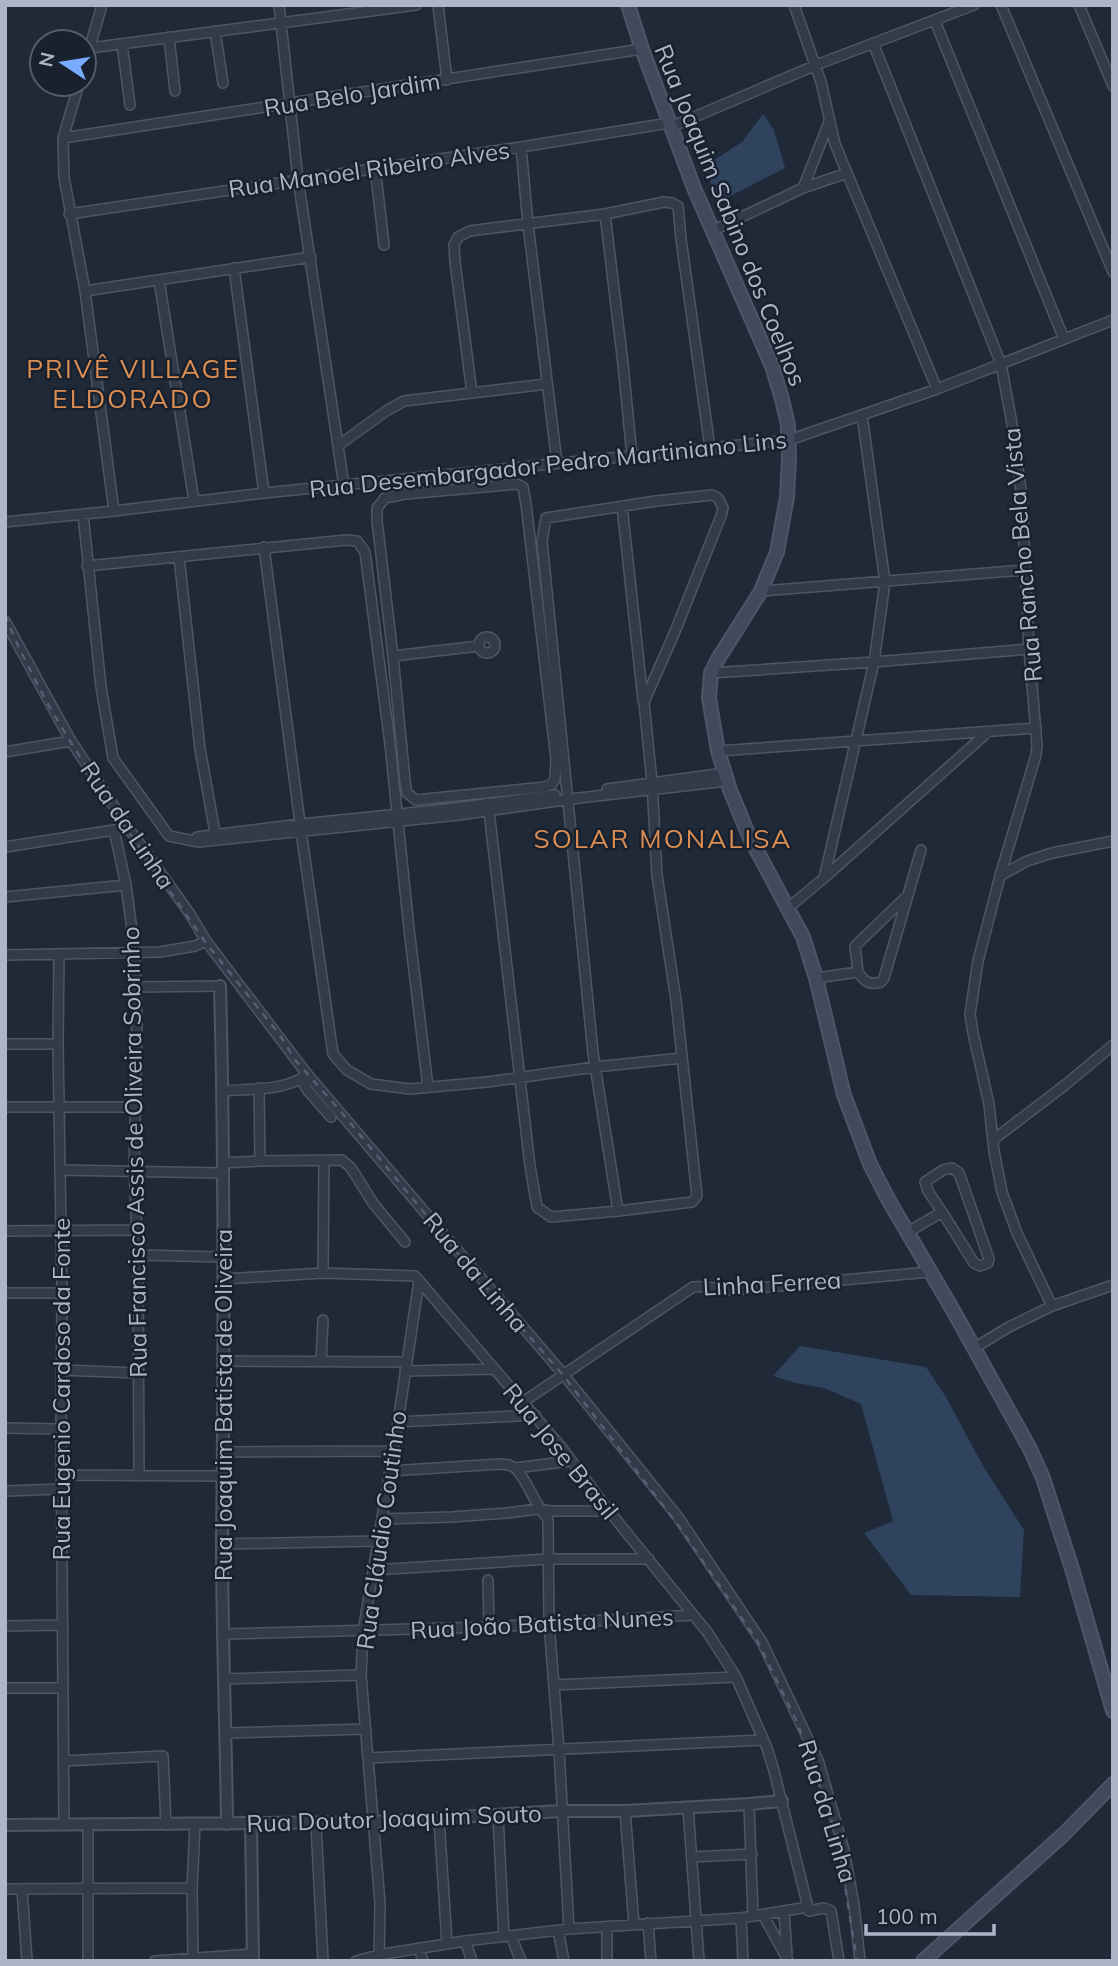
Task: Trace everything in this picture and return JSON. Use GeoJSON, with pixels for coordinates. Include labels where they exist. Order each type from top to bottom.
{"type":"FeatureCollection","features":[{"type":"Feature","properties":{"kind":"main road","name":"Rua Joaquim Sabino dos Coelhos"},"geometry":{"type":"LineString","coordinates":[[628,5],[670,125],[712,231],[772,366],[785,411],[789,440],[787,496],[776,552],[761,590],[711,673]]}},
{"type":"Feature","properties":{"kind":"main road"},"geometry":{"type":"LineString","coordinates":[[711,673],[709,698],[718,751],[726,777],[749,836],[803,937],[816,978],[836,1066],[854,1121],[879,1183],[954,1312],[1030,1449],[1043,1478],[1113,1712]]}},
{"type":"Feature","properties":{"kind":"main road"},"geometry":{"type":"LineString","coordinates":[[923,1961],[976,1915],[1113,1784]]}},
{"type":"Feature","properties":{"kind":"street"},"geometry":{"type":"LineString","coordinates":[[96,28],[102,5]]}},
{"type":"Feature","properties":{"kind":"street"},"geometry":{"type":"LineString","coordinates":[[279,5],[298,179],[344,486]]}},
{"type":"Feature","properties":{"kind":"street"},"geometry":{"type":"LineString","coordinates":[[98,47],[416,5]]}},
{"type":"Feature","properties":{"kind":"street"},"geometry":{"type":"LineString","coordinates":[[438,5],[447,80]]}},
{"type":"Feature","properties":{"kind":"street"},"geometry":{"type":"LineString","coordinates":[[794,5],[816,65],[825,94],[829,122],[847,173],[937,389]]}},
{"type":"Feature","properties":{"kind":"street","name":"Rua Manoel Ribeiro Alves"},"geometry":{"type":"LineString","coordinates":[[69,214],[670,125],[816,65],[974,5]]}},
{"type":"Feature","properties":{"kind":"street"},"geometry":{"type":"LineString","coordinates":[[1001,5],[1113,272]]}},
{"type":"Feature","properties":{"kind":"street"},"geometry":{"type":"LineString","coordinates":[[1079,5],[1113,86]]}},
{"type":"Feature","properties":{"kind":"street"},"geometry":{"type":"LineString","coordinates":[[936,21],[1065,339]]}},
{"type":"Feature","properties":{"kind":"street"},"geometry":{"type":"LineString","coordinates":[[215,30],[223,83]]}},
{"type":"Feature","properties":{"kind":"street"},"geometry":{"type":"LineString","coordinates":[[169,37],[175,90]]}},
{"type":"Feature","properties":{"kind":"street","name":"Rua Rancho Bela Vista"},"geometry":{"type":"LineString","coordinates":[[873,43],[1001,364],[1011,418],[1022,497],[1036,755],[978,961],[970,1014],[989,1104],[999,1182],[1017,1233],[1052,1306]]}},
{"type":"Feature","properties":{"kind":"street"},"geometry":{"type":"LineString","coordinates":[[122,44],[131,105]]}},
{"type":"Feature","properties":{"kind":"street","name":"Rua Belo Jardim"},"geometry":{"type":"LineString","coordinates":[[63,138],[642,49]]}},
{"type":"Feature","properties":{"kind":"street"},"geometry":{"type":"LineString","coordinates":[[75,98],[63,138],[64,177],[85,291],[114,511]]}},
{"type":"Feature","properties":{"kind":"street"},"geometry":{"type":"LineString","coordinates":[[803,188],[829,122]]}},
{"type":"Feature","properties":{"kind":"street"},"geometry":{"type":"LineString","coordinates":[[521,147],[557,463]]}},
{"type":"Feature","properties":{"kind":"street"},"geometry":{"type":"LineString","coordinates":[[375,167],[384,245]]}},
{"type":"Feature","properties":{"kind":"street"},"geometry":{"type":"LineString","coordinates":[[712,231],[803,188],[847,173]]}},
{"type":"Feature","properties":{"kind":"street"},"geometry":{"type":"LineString","coordinates":[[472,393],[455,262],[456,239],[470,231],[672,203],[679,208],[710,448]]}},
{"type":"Feature","properties":{"kind":"street"},"geometry":{"type":"LineString","coordinates":[[605,214],[624,365],[632,456]]}},
{"type":"Feature","properties":{"kind":"street"},"geometry":{"type":"LineString","coordinates":[[85,291],[311,257]]}},
{"type":"Feature","properties":{"kind":"street"},"geometry":{"type":"LineString","coordinates":[[234,268],[264,493]]}},
{"type":"Feature","properties":{"kind":"street"},"geometry":{"type":"LineString","coordinates":[[159,280],[194,501]]}},
{"type":"Feature","properties":{"kind":"street","name":"Rua Desembargador Pedro Martiniano Lins"},"geometry":{"type":"LineString","coordinates":[[5,522],[789,440],[937,389],[1113,320]]}},
{"type":"Feature","properties":{"kind":"street"},"geometry":{"type":"LineString","coordinates":[[339,445],[401,402],[547,384]]}},
{"type":"Feature","properties":{"kind":"street"},"geometry":{"type":"LineString","coordinates":[[824,878],[874,662],[885,582],[862,415]]}},
{"type":"Feature","properties":{"kind":"street"},"geometry":{"type":"LineString","coordinates":[[462,473],[465,487]]}},
{"type":"Feature","properties":{"kind":"street"},"geometry":{"type":"LineString","coordinates":[[517,484],[523,487],[547,677],[556,766],[553,783],[429,799],[416,800],[410,797],[405,781],[393,656],[377,521],[383,499],[465,487],[517,484]]}},
{"type":"Feature","properties":{"kind":"street"},"geometry":{"type":"LineString","coordinates":[[618,1211],[595,1067],[582,954],[542,541],[546,518],[712,495],[718,498],[723,508],[674,634],[644,702]]}},
{"type":"Feature","properties":{"kind":"street"},"geometry":{"type":"LineString","coordinates":[[488,807],[537,1208],[551,1217],[692,1202],[697,1196],[682,1058],[657,875],[652,786],[622,506]]}},
{"type":"Feature","properties":{"kind":"street"},"geometry":{"type":"LineString","coordinates":[[83,514],[101,688],[113,758],[169,836],[186,840],[397,818],[726,777]]}},
{"type":"Feature","properties":{"kind":"street"},"geometry":{"type":"LineString","coordinates":[[88,566],[346,540],[357,541],[365,552],[390,744],[408,929],[428,1087]]}},
{"type":"Feature","properties":{"kind":"street"},"geometry":{"type":"LineString","coordinates":[[264,547],[333,1054],[347,1070],[371,1084],[410,1089],[682,1058]]}},
{"type":"Feature","properties":{"kind":"street"},"geometry":{"type":"LineString","coordinates":[[179,557],[200,748],[216,837]]}},
{"type":"Feature","properties":{"kind":"street"},"geometry":{"type":"LineString","coordinates":[[761,590],[1025,570]]}},
{"type":"Feature","properties":{"kind":"street","name":"Rua da Linha"},"geometry":{"type":"LineString","coordinates":[[5,621],[71,741],[206,941],[304,1077],[564,1374],[678,1517],[762,1642],[818,1760],[844,1850],[860,1961]]}},
{"type":"Feature","properties":{"kind":"street"},"geometry":{"type":"LineString","coordinates":[[393,656],[479,646]]}},
{"type":"Feature","properties":{"kind":"street"},"geometry":{"type":"LineString","coordinates":[[711,673],[1029,649]]}},
{"type":"Feature","properties":{"kind":"street"},"geometry":{"type":"LineString","coordinates":[[718,751],[1036,727]]}},
{"type":"Feature","properties":{"kind":"street"},"geometry":{"type":"LineString","coordinates":[[788,908],[988,732]]}},
{"type":"Feature","properties":{"kind":"street"},"geometry":{"type":"LineString","coordinates":[[5,752],[71,741]]}},
{"type":"Feature","properties":{"kind":"street"},"geometry":{"type":"LineString","coordinates":[[5,847],[127,826]]}},
{"type":"Feature","properties":{"kind":"street","name":"Rua Francisco Assis de Oliveira Sobrinho"},"geometry":{"type":"LineString","coordinates":[[114,830],[127,885],[135,953],[137,1024],[134,1170],[138,1255],[139,1476]]}},
{"type":"Feature","properties":{"kind":"street"},"geometry":{"type":"LineString","coordinates":[[1000,876],[1027,861],[1052,853],[1113,841]]}},
{"type":"Feature","properties":{"kind":"street"},"geometry":{"type":"LineString","coordinates":[[907,895],[855,946],[858,972],[864,981],[876,984],[884,978],[921,850]]}},
{"type":"Feature","properties":{"kind":"street"},"geometry":{"type":"LineString","coordinates":[[5,897],[127,885]]}},
{"type":"Feature","properties":{"kind":"street"},"geometry":{"type":"LineString","coordinates":[[5,955],[135,953],[187,948],[206,941]]}},
{"type":"Feature","properties":{"kind":"street","name":"Rua Eugenio Cardoso da Fonte"},"geometry":{"type":"LineString","coordinates":[[59,954],[64,1825]]}},
{"type":"Feature","properties":{"kind":"street"},"geometry":{"type":"LineString","coordinates":[[816,978],[858,972]]}},
{"type":"Feature","properties":{"kind":"street"},"geometry":{"type":"LineString","coordinates":[[136,987],[220,986]]}},
{"type":"Feature","properties":{"kind":"street","name":"Rua Joaquim Batista de Oliveira"},"geometry":{"type":"LineString","coordinates":[[220,986],[224,1279],[222,1544],[227,1824]]}},
{"type":"Feature","properties":{"kind":"street"},"geometry":{"type":"LineString","coordinates":[[5,1044],[58,1044]]}},
{"type":"Feature","properties":{"kind":"street"},"geometry":{"type":"LineString","coordinates":[[993,1140],[1113,1045]]}},
{"type":"Feature","properties":{"kind":"street"},"geometry":{"type":"LineString","coordinates":[[222,1091],[284,1085],[304,1077],[308,1091],[331,1116]]}},
{"type":"Feature","properties":{"kind":"street"},"geometry":{"type":"LineString","coordinates":[[259,1088],[260,1161]]}},
{"type":"Feature","properties":{"kind":"street"},"geometry":{"type":"LineString","coordinates":[[5,1107],[135,1107]]}},
{"type":"Feature","properties":{"kind":"street"},"geometry":{"type":"LineString","coordinates":[[60,1170],[222,1168],[260,1161],[337,1160],[347,1163],[373,1203],[405,1242]]}},
{"type":"Feature","properties":{"kind":"street"},"geometry":{"type":"LineString","coordinates":[[323,1272],[324,1161]]}},
{"type":"Feature","properties":{"kind":"street"},"geometry":{"type":"LineString","coordinates":[[952,1168],[959,1173],[989,1262],[984,1266],[974,1263],[942,1212],[925,1183],[935,1174],[952,1168]]}},
{"type":"Feature","properties":{"kind":"street"},"geometry":{"type":"LineString","coordinates":[[908,1232],[942,1212]]}},
{"type":"Feature","properties":{"kind":"street"},"geometry":{"type":"LineString","coordinates":[[5,1231],[137,1230]]}},
{"type":"Feature","properties":{"kind":"street"},"geometry":{"type":"LineString","coordinates":[[138,1255],[223,1257]]}},
{"type":"Feature","properties":{"kind":"street"},"geometry":{"type":"LineString","coordinates":[[224,1279],[323,1272],[412,1275],[419,1281]]}},
{"type":"Feature","properties":{"kind":"street","name":"Linha Ferrea"},"geometry":{"type":"LineString","coordinates":[[523,1402],[693,1287],[734,1290],[929,1272]]}},
{"type":"Feature","properties":{"kind":"street","name":"Rua Cláudio Coutinho"},"geometry":{"type":"LineString","coordinates":[[379,1958],[380,1903],[362,1675],[363,1632],[419,1281]]}},
{"type":"Feature","properties":{"kind":"street","name":"Rua Jose Brasil"},"geometry":{"type":"LineString","coordinates":[[419,1281],[535,1415],[708,1633],[736,1677],[763,1740],[782,1801],[808,1907]]}},
{"type":"Feature","properties":{"kind":"street"},"geometry":{"type":"LineString","coordinates":[[974,1348],[1052,1306],[1113,1284]]}},
{"type":"Feature","properties":{"kind":"street"},"geometry":{"type":"LineString","coordinates":[[5,1293],[62,1293]]}},
{"type":"Feature","properties":{"kind":"street"},"geometry":{"type":"LineString","coordinates":[[321,1362],[323,1320]]}},
{"type":"Feature","properties":{"kind":"street"},"geometry":{"type":"LineString","coordinates":[[224,1362],[321,1362],[495,1369]]}},
{"type":"Feature","properties":{"kind":"street"},"geometry":{"type":"LineString","coordinates":[[61,1370],[138,1373]]}},
{"type":"Feature","properties":{"kind":"street"},"geometry":{"type":"LineString","coordinates":[[398,1422],[535,1415]]}},
{"type":"Feature","properties":{"kind":"street"},"geometry":{"type":"LineString","coordinates":[[5,1428],[61,1429]]}},
{"type":"Feature","properties":{"kind":"street"},"geometry":{"type":"LineString","coordinates":[[224,1452],[393,1451]]}},
{"type":"Feature","properties":{"kind":"street"},"geometry":{"type":"LineString","coordinates":[[515,1468],[571,1461]]}},
{"type":"Feature","properties":{"kind":"street"},"geometry":{"type":"LineString","coordinates":[[390,1471],[509,1465],[522,1475],[538,1508],[548,1519],[549,1623],[569,1929]]}},
{"type":"Feature","properties":{"kind":"street"},"geometry":{"type":"LineString","coordinates":[[61,1475],[223,1476]]}},
{"type":"Feature","properties":{"kind":"street"},"geometry":{"type":"LineString","coordinates":[[5,1490],[61,1489]]}},
{"type":"Feature","properties":{"kind":"street"},"geometry":{"type":"LineString","coordinates":[[382,1519],[451,1517],[538,1508],[551,1511],[609,1511]]}},
{"type":"Feature","properties":{"kind":"street"},"geometry":{"type":"LineString","coordinates":[[222,1544],[377,1541]]}},
{"type":"Feature","properties":{"kind":"street"},"geometry":{"type":"LineString","coordinates":[[373,1570],[548,1559],[649,1559]]}},
{"type":"Feature","properties":{"kind":"street"},"geometry":{"type":"LineString","coordinates":[[488,1580],[489,1627]]}},
{"type":"Feature","properties":{"kind":"street","name":"Rua João Batista Nunes"},"geometry":{"type":"LineString","coordinates":[[224,1634],[489,1627],[693,1615]]}},
{"type":"Feature","properties":{"kind":"street"},"geometry":{"type":"LineString","coordinates":[[5,1626],[63,1625]]}},
{"type":"Feature","properties":{"kind":"street"},"geometry":{"type":"LineString","coordinates":[[224,1679],[362,1675]]}},
{"type":"Feature","properties":{"kind":"street"},"geometry":{"type":"LineString","coordinates":[[554,1685],[736,1677]]}},
{"type":"Feature","properties":{"kind":"street"},"geometry":{"type":"LineString","coordinates":[[5,1688],[62,1688]]}},
{"type":"Feature","properties":{"kind":"street"},"geometry":{"type":"LineString","coordinates":[[226,1733],[366,1728]]}},
{"type":"Feature","properties":{"kind":"street"},"geometry":{"type":"LineString","coordinates":[[368,1758],[763,1740]]}},
{"type":"Feature","properties":{"kind":"street"},"geometry":{"type":"LineString","coordinates":[[63,1761],[160,1755],[164,1757],[166,1825]]}},
{"type":"Feature","properties":{"kind":"street","name":"Rua Doutor Joaquim Souto"},"geometry":{"type":"LineString","coordinates":[[5,1825],[316,1824],[561,1811],[625,1811],[782,1801]]}},
{"type":"Feature","properties":{"kind":"street"},"geometry":{"type":"LineString","coordinates":[[749,1804],[758,1916],[788,1960]]}},
{"type":"Feature","properties":{"kind":"street"},"geometry":{"type":"LineString","coordinates":[[688,1807],[699,1961]]}},
{"type":"Feature","properties":{"kind":"street"},"geometry":{"type":"LineString","coordinates":[[625,1811],[634,1924]]}},
{"type":"Feature","properties":{"kind":"street"},"geometry":{"type":"LineString","coordinates":[[498,1816],[508,1936],[521,1961]]}},
{"type":"Feature","properties":{"kind":"street"},"geometry":{"type":"LineString","coordinates":[[439,1819],[447,1943]]}},
{"type":"Feature","properties":{"kind":"street"},"geometry":{"type":"LineString","coordinates":[[155,1961],[253,1957],[251,1824]]}},
{"type":"Feature","properties":{"kind":"street"},"geometry":{"type":"LineString","coordinates":[[316,1824],[323,1961]]}},
{"type":"Feature","properties":{"kind":"street"},"geometry":{"type":"LineString","coordinates":[[88,1825],[88,1961]]}},
{"type":"Feature","properties":{"kind":"street"},"geometry":{"type":"LineString","coordinates":[[193,1958],[195,1825]]}},
{"type":"Feature","properties":{"kind":"street"},"geometry":{"type":"LineString","coordinates":[[692,1857],[752,1854]]}},
{"type":"Feature","properties":{"kind":"street"},"geometry":{"type":"LineString","coordinates":[[5,1889],[192,1888]]}},
{"type":"Feature","properties":{"kind":"street"},"geometry":{"type":"LineString","coordinates":[[22,1889],[27,1961]]}},
{"type":"Feature","properties":{"kind":"street"},"geometry":{"type":"LineString","coordinates":[[356,1961],[447,1943],[569,1929],[741,1918],[808,1907],[809,1911],[824,1908],[831,1911],[839,1961]]}},
{"type":"Feature","properties":{"kind":"street"},"geometry":{"type":"LineString","coordinates":[[784,1911],[788,1960]]}},
{"type":"Feature","properties":{"kind":"street"},"geometry":{"type":"LineString","coordinates":[[741,1918],[743,1961]]}},
{"type":"Feature","properties":{"kind":"street"},"geometry":{"type":"LineString","coordinates":[[648,1923],[651,1961]]}},
{"type":"Feature","properties":{"kind":"street"},"geometry":{"type":"LineString","coordinates":[[607,1927],[607,1961]]}},
{"type":"Feature","properties":{"kind":"street"},"geometry":{"type":"LineString","coordinates":[[558,1930],[564,1961]]}},
{"type":"Feature","properties":{"kind":"street"},"geometry":{"type":"LineString","coordinates":[[465,1941],[472,1961]]}},
{"type":"Feature","properties":{"kind":"street"},"geometry":{"type":"LineString","coordinates":[[419,1948],[423,1961]]}},
{"type":"Feature","properties":{"kind":"water"},"geometry":{"type":"Polygon","coordinates":[[[763,114],[774,130],[785,168],[717,203],[705,166],[742,142],[763,114]]]}},
{"type":"Feature","properties":{"kind":"water"},"geometry":{"type":"Polygon","coordinates":[[[800,1346],[926,1367],[946,1397],[983,1466],[1024,1530],[1020,1597],[911,1595],[864,1533],[893,1521],[861,1404],[824,1388],[773,1376],[800,1346]]]}},
{"type":"Feature","properties":{"kind":"railway"},"geometry":{"type":"LineString","coordinates":[[5,615],[46,701],[70,741],[125,827],[206,943],[279,1034],[296,1061],[563,1375],[678,1525],[758,1642],[797,1722],[837,1836],[857,1961]]}},
{"type":"Feature","properties":{"kind":"district","name":"PRIVÊ VILLAGE ELDORADO"},"geometry":{"type":"Point","coordinates":[133,383]}},
{"type":"Feature","properties":{"kind":"district","name":"SOLAR MONALISA"},"geometry":{"type":"Point","coordinates":[663,838]}}]}
